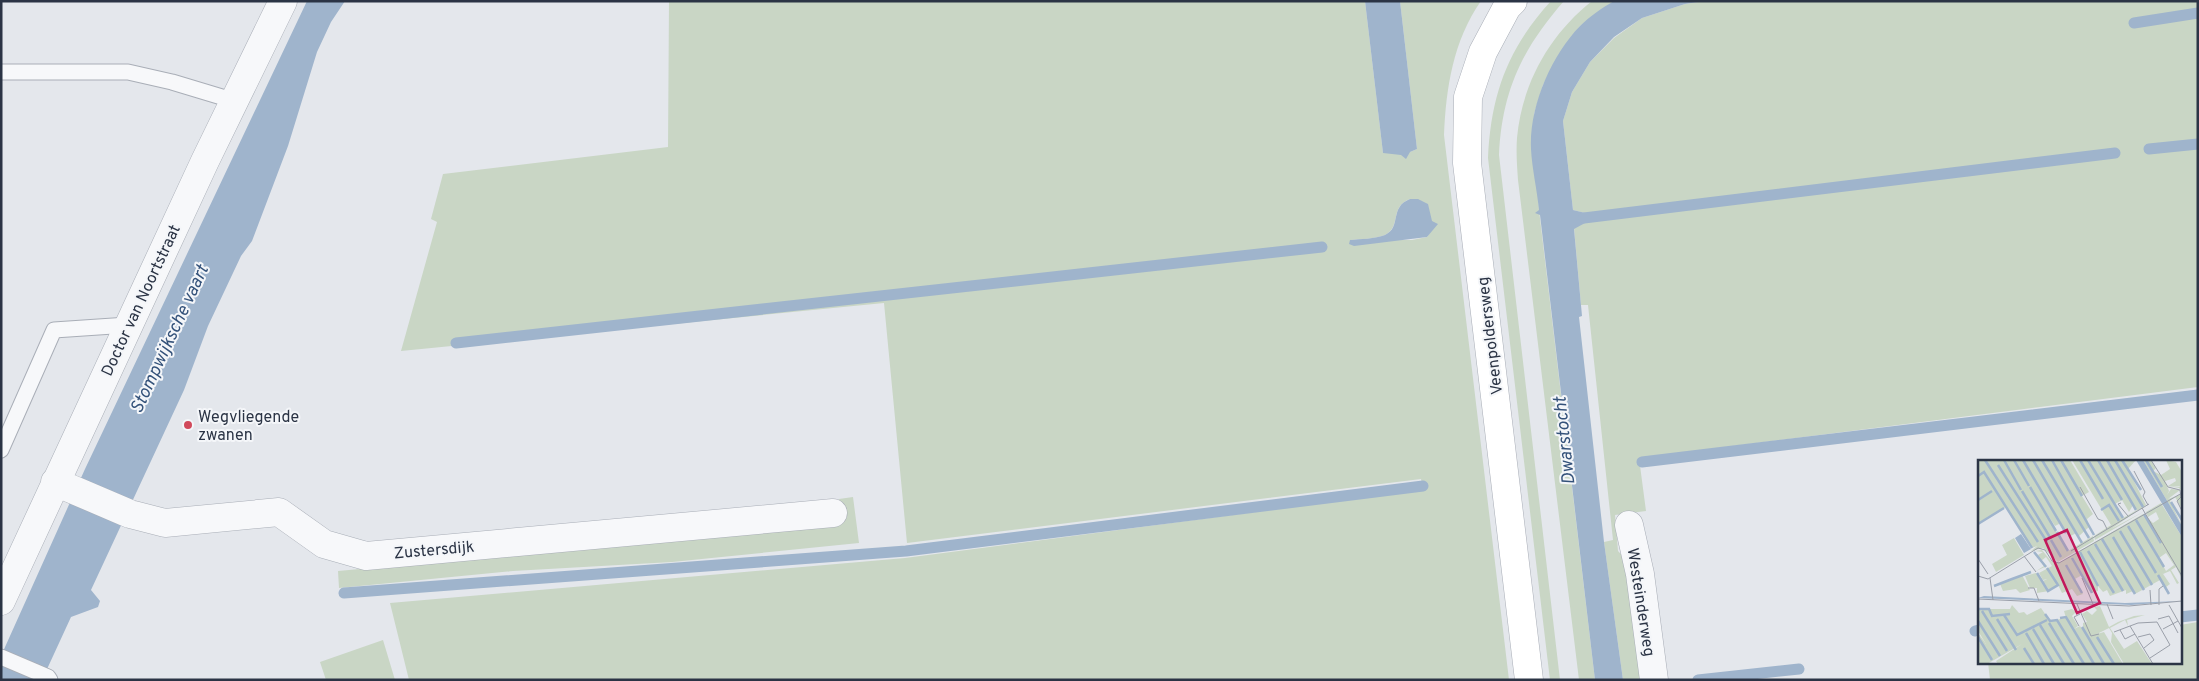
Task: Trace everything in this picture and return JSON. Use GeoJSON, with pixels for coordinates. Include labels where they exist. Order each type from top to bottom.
{"type":"FeatureCollection","features":[{"type":"Feature","properties":{"kind":"street","name":"Doctor van Noortstraat"},"geometry":{"type":"LineString","coordinates":[[1,601],[61,484],[128,325],[284,1]]}},
{"type":"Feature","properties":{"kind":"street","name":"Veenpoldersweg"},"geometry":{"type":"LineString","coordinates":[[1513,1],[1507,7],[1483,52],[1468,97],[1467,163],[1529,680]]}},
{"type":"Feature","properties":{"kind":"street","name":"Zustersdijk"},"geometry":{"type":"LineString","coordinates":[[61,484],[130,514],[165,523],[279,512],[324,544],[366,556],[833,513]]}},
{"type":"Feature","properties":{"kind":"street","name":"Westeinderweg"},"geometry":{"type":"LineString","coordinates":[[1629,525],[1640,574],[1654,680]]}},
{"type":"Feature","properties":{"kind":"lane"},"geometry":{"type":"LineString","coordinates":[[1,72],[128,72],[172,82],[235,101]]}},
{"type":"Feature","properties":{"kind":"lane"},"geometry":{"type":"LineString","coordinates":[[1,450],[54,330],[128,325]]}},
{"type":"Feature","properties":{"kind":"lane"},"geometry":{"type":"LineString","coordinates":[[1,657],[49,678]]}},
{"type":"Feature","properties":{"kind":"green space"},"geometry":{"type":"Polygon","coordinates":[[[669,1],[1365,1],[1383,153],[1410,152],[1417,149],[1400,1],[1481,1],[1471,16],[1464,32],[1453,65],[1449,82],[1444,135],[1509,680],[409,680],[390,603],[905,558],[1423,490],[1421,479],[907,543],[884,303],[401,351],[437,222],[431,219],[443,174],[668,147],[669,1]],[[1410,199],[1400,207],[1393,227],[1385,235],[1350,240],[1412,240],[1427,237],[1433,228],[1432,222],[1410,199]]]}},
{"type":"Feature","properties":{"kind":"green space"},"geometry":{"type":"Polygon","coordinates":[[[1551,1],[1564,1],[1537,36],[1517,72],[1505,111],[1499,155],[1560,680],[1550,680],[1488,158],[1493,113],[1504,73],[1523,36],[1551,1]]]}},
{"type":"Feature","properties":{"kind":"green space"},"geometry":{"type":"Polygon","coordinates":[[[1592,1],[1614,1],[1580,26],[1560,53],[1543,85],[1534,114],[1539,210],[1595,680],[1579,680],[1518,180],[1517,138],[1525,99],[1540,62],[1563,29],[1592,1]]]}},
{"type":"Feature","properties":{"kind":"green space"},"geometry":{"type":"Polygon","coordinates":[[[1704,1],[2198,1],[2198,387],[1639,458],[1646,511],[1615,515],[1618,551],[1630,564],[1646,680],[1623,680],[1604,542],[1613,540],[1588,305],[1581,305],[1574,228],[1597,216],[1573,210],[1563,121],[1572,92],[1590,62],[1614,38],[1642,18],[1685,4],[1704,1]]]}},
{"type":"Feature","properties":{"kind":"green space"},"geometry":{"type":"Polygon","coordinates":[[[853,497],[859,543],[672,562],[513,571],[339,588],[338,571],[841,525],[839,499],[853,497]]]}},
{"type":"Feature","properties":{"kind":"green space"},"geometry":{"type":"Polygon","coordinates":[[[2198,622],[2198,680],[1990,680],[1988,664],[2182,664],[2182,625],[2198,622]]]}},
{"type":"Feature","properties":{"kind":"green space"},"geometry":{"type":"Polygon","coordinates":[[[383,640],[395,680],[326,680],[320,662],[383,640]]]}},
{"type":"Feature","properties":{"kind":"water","name":"Stompwijksche vaart"},"geometry":{"type":"Polygon","coordinates":[[[307,1],[345,1],[331,22],[317,52],[288,146],[252,241],[241,256],[208,326],[184,390],[91,590],[100,601],[98,607],[71,617],[42,680],[1,680],[1,656],[85,469],[307,1]]]}},
{"type":"Feature","properties":{"kind":"water"},"geometry":{"type":"Polygon","coordinates":[[[1365,1],[1400,1],[1417,149],[1410,152],[1406,159],[1401,155],[1383,153],[1365,1]]]}},
{"type":"Feature","properties":{"kind":"water"},"geometry":{"type":"Polygon","coordinates":[[[1614,1],[1704,1],[1685,4],[1642,18],[1614,37],[1590,62],[1572,92],[1563,121],[1573,210],[1598,216],[1574,229],[1582,316],[1579,317],[1604,542],[1623,680],[1595,680],[1540,215],[1535,213],[1539,210],[1531,149],[1531,133],[1538,100],[1544,83],[1560,52],[1569,38],[1584,23],[1614,1]]]}},
{"type":"Feature","properties":{"kind":"water"},"geometry":{"type":"Polygon","coordinates":[[[1410,199],[1418,199],[1428,204],[1432,221],[1438,224],[1427,237],[1354,246],[1349,244],[1350,240],[1385,235],[1393,227],[1400,207],[1410,199]]]}},
{"type":"Feature","properties":{"kind":"waterway"},"geometry":{"type":"LineString","coordinates":[[2134,23],[2198,13]]}},
{"type":"Feature","properties":{"kind":"waterway"},"geometry":{"type":"LineString","coordinates":[[2149,149],[2198,144]]}},
{"type":"Feature","properties":{"kind":"waterway"},"geometry":{"type":"LineString","coordinates":[[1584,218],[2115,153]]}},
{"type":"Feature","properties":{"kind":"waterway"},"geometry":{"type":"LineString","coordinates":[[456,343],[1322,247]]}},
{"type":"Feature","properties":{"kind":"waterway"},"geometry":{"type":"LineString","coordinates":[[1642,462],[2198,395]]}},
{"type":"Feature","properties":{"kind":"waterway"},"geometry":{"type":"LineString","coordinates":[[344,593],[906,551],[1423,486]]}},
{"type":"Feature","properties":{"kind":"waterway"},"geometry":{"type":"LineString","coordinates":[[2182,617],[2198,615]]}},
{"type":"Feature","properties":{"kind":"waterway"},"geometry":{"type":"LineString","coordinates":[[1698,680],[1799,669]]}},
{"type":"Feature","properties":{"kind":"place","name":"Wegvliegende zwanen"},"geometry":{"type":"Point","coordinates":[188,425]}},
{"type":"Feature","properties":{"kind":"water label","name":"Dwarstocht"},"geometry":{"type":"Point","coordinates":[1564,441]}}]}
